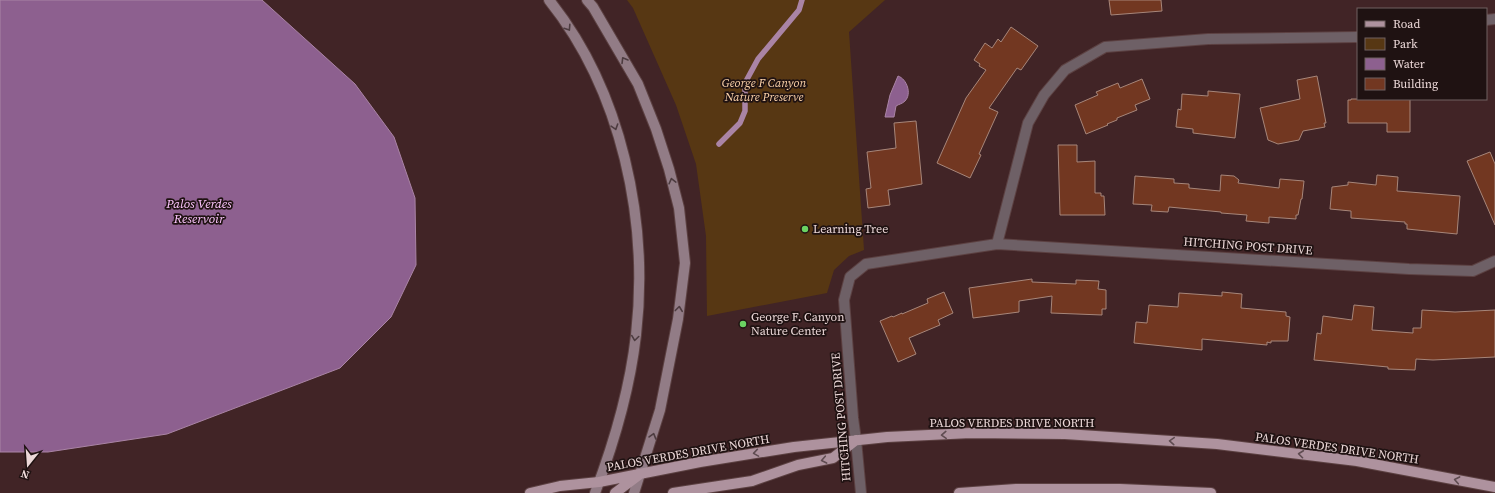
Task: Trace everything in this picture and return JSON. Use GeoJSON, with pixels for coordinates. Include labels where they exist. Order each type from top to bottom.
{"type":"FeatureCollection","features":[{"type":"Feature","properties":{"kind":"main road"},"geometry":{"type":"LineString","coordinates":[[549,0],[583,50],[603,90],[628,169],[640,257],[637,320],[629,377],[610,452],[595,493]]}},
{"type":"Feature","properties":{"kind":"main road"},"geometry":{"type":"LineString","coordinates":[[587,0],[593,7],[638,84],[670,169],[679,208],[684,263],[678,319],[660,410],[634,493]]}},
{"type":"Feature","properties":{"kind":"main road","name":"PALOS VERDES DRIVE NORTH"},"geometry":{"type":"LineString","coordinates":[[530,493],[560,486],[600,482],[700,462],[856,440],[971,433],[1065,434],[1217,444],[1357,461],[1495,488]]}},
{"type":"Feature","properties":{"kind":"main road"},"geometry":{"type":"LineString","coordinates":[[673,493],[752,481],[798,465],[833,458],[856,440]]}},
{"type":"Feature","properties":{"kind":"main road"},"geometry":{"type":"LineString","coordinates":[[615,493],[641,474]]}},
{"type":"Feature","properties":{"kind":"main road"},"geometry":{"type":"LineString","coordinates":[[958,493],[1016,490],[1120,489],[1211,493]]}},
{"type":"Feature","properties":{"kind":"street"},"geometry":{"type":"LineString","coordinates":[[997,244],[1028,123],[1044,95],[1065,70],[1106,47],[1208,39],[1357,37]]}},
{"type":"Feature","properties":{"kind":"street","name":"HITCHING POST DRIVE"},"geometry":{"type":"LineString","coordinates":[[861,493],[853,418],[844,300],[850,277],[866,264],[997,244],[1408,269],[1473,270],[1495,261]]}},
{"type":"Feature","properties":{"kind":"green space","name":"George F Canyon Nature Preserve"},"geometry":{"type":"Polygon","coordinates":[[[627,0],[885,0],[849,32],[864,250],[849,256],[834,270],[827,293],[707,316],[706,236],[696,164],[676,105],[633,8],[627,0]]]}},
{"type":"Feature","properties":{"kind":"water","name":"Palos Verdes Reservoir"},"geometry":{"type":"Polygon","coordinates":[[[0,0],[262,0],[355,84],[394,137],[415,198],[416,265],[391,317],[340,368],[167,434],[48,452],[0,452],[0,0]]]}},
{"type":"Feature","properties":{"kind":"water"},"geometry":{"type":"Polygon","coordinates":[[[898,76],[906,83],[908,87],[908,95],[904,102],[896,106],[894,117],[885,117],[890,95],[898,76]]]}},
{"type":"Feature","properties":{"kind":"building"},"geometry":{"type":"Polygon","coordinates":[[[1109,0],[1161,0],[1162,11],[1111,15],[1109,0]]]}},
{"type":"Feature","properties":{"kind":"building"},"geometry":{"type":"Polygon","coordinates":[[[1011,27],[1038,46],[1021,70],[1017,68],[989,108],[998,112],[970,178],[937,163],[966,98],[986,70],[979,66],[980,64],[974,60],[985,43],[992,48],[998,39],[1001,42],[1011,27]]]}},
{"type":"Feature","properties":{"kind":"building"},"geometry":{"type":"Polygon","coordinates":[[[1317,76],[1326,123],[1324,123],[1325,127],[1303,131],[1299,140],[1278,144],[1268,140],[1260,108],[1300,99],[1297,80],[1317,76]]]}},
{"type":"Feature","properties":{"kind":"building"},"geometry":{"type":"Polygon","coordinates":[[[1142,79],[1150,99],[1135,105],[1137,110],[1117,118],[1117,120],[1107,124],[1108,125],[1086,134],[1075,105],[1098,95],[1096,92],[1118,83],[1120,88],[1142,79]]]}},
{"type":"Feature","properties":{"kind":"building"},"geometry":{"type":"Polygon","coordinates":[[[1208,91],[1240,94],[1235,138],[1193,133],[1193,129],[1176,127],[1178,109],[1181,110],[1182,94],[1208,96],[1208,91]]]}},
{"type":"Feature","properties":{"kind":"building"},"geometry":{"type":"Polygon","coordinates":[[[1348,100],[1410,100],[1410,132],[1387,132],[1387,123],[1348,123],[1348,100]]]}},
{"type":"Feature","properties":{"kind":"building"},"geometry":{"type":"Polygon","coordinates":[[[916,121],[922,184],[888,190],[890,205],[868,208],[866,189],[871,188],[867,152],[896,148],[894,123],[916,121]]]}},
{"type":"Feature","properties":{"kind":"building"},"geometry":{"type":"Polygon","coordinates":[[[1058,145],[1077,145],[1077,162],[1095,161],[1095,193],[1101,193],[1101,196],[1104,196],[1105,215],[1060,215],[1058,145]]]}},
{"type":"Feature","properties":{"kind":"building"},"geometry":{"type":"Polygon","coordinates":[[[1490,152],[1495,164],[1495,225],[1467,161],[1490,152]]]}},
{"type":"Feature","properties":{"kind":"building"},"geometry":{"type":"Polygon","coordinates":[[[1221,175],[1234,176],[1239,180],[1238,183],[1279,188],[1280,179],[1304,181],[1302,199],[1296,219],[1269,217],[1269,223],[1246,221],[1247,215],[1169,207],[1168,212],[1151,211],[1152,205],[1133,204],[1135,176],[1174,179],[1174,183],[1189,184],[1189,188],[1220,191],[1221,175]]]}},
{"type":"Feature","properties":{"kind":"building"},"geometry":{"type":"Polygon","coordinates":[[[1377,175],[1398,177],[1397,191],[1460,196],[1457,234],[1407,229],[1407,224],[1405,224],[1405,222],[1351,218],[1351,211],[1330,209],[1332,187],[1348,185],[1348,182],[1376,185],[1377,175]]]}},
{"type":"Feature","properties":{"kind":"building"},"geometry":{"type":"Polygon","coordinates":[[[1032,279],[1032,282],[1076,284],[1076,280],[1099,281],[1098,289],[1106,290],[1106,309],[1102,309],[1102,315],[1051,313],[1052,296],[1019,301],[1019,312],[973,318],[969,288],[1032,279]]]}},
{"type":"Feature","properties":{"kind":"building"},"geometry":{"type":"Polygon","coordinates":[[[944,292],[953,313],[938,320],[940,325],[909,338],[916,354],[898,362],[880,321],[928,303],[927,299],[944,292]]]}},
{"type":"Feature","properties":{"kind":"building"},"geometry":{"type":"Polygon","coordinates":[[[1222,292],[1242,294],[1241,308],[1286,312],[1286,316],[1290,317],[1288,341],[1271,341],[1271,343],[1267,342],[1267,345],[1202,339],[1202,350],[1134,343],[1136,322],[1147,323],[1149,305],[1178,307],[1179,293],[1222,296],[1222,292]]]}},
{"type":"Feature","properties":{"kind":"building"},"geometry":{"type":"Polygon","coordinates":[[[1354,305],[1374,307],[1372,330],[1413,333],[1413,328],[1421,328],[1422,310],[1455,312],[1495,310],[1495,357],[1433,360],[1416,359],[1415,370],[1388,369],[1388,367],[1314,360],[1317,333],[1321,334],[1323,316],[1352,320],[1354,305]]]}},
{"type":"Feature","properties":{"kind":"waterway"},"geometry":{"type":"LineString","coordinates":[[719,144],[740,123],[745,111],[745,83],[758,59],[799,10],[802,0]]}},
{"type":"Feature","properties":{"kind":"place","name":"Learning Tree"},"geometry":{"type":"Point","coordinates":[805,229]}},
{"type":"Feature","properties":{"kind":"place","name":"George F. Canyon Nature Center"},"geometry":{"type":"Point","coordinates":[743,324]}}]}
